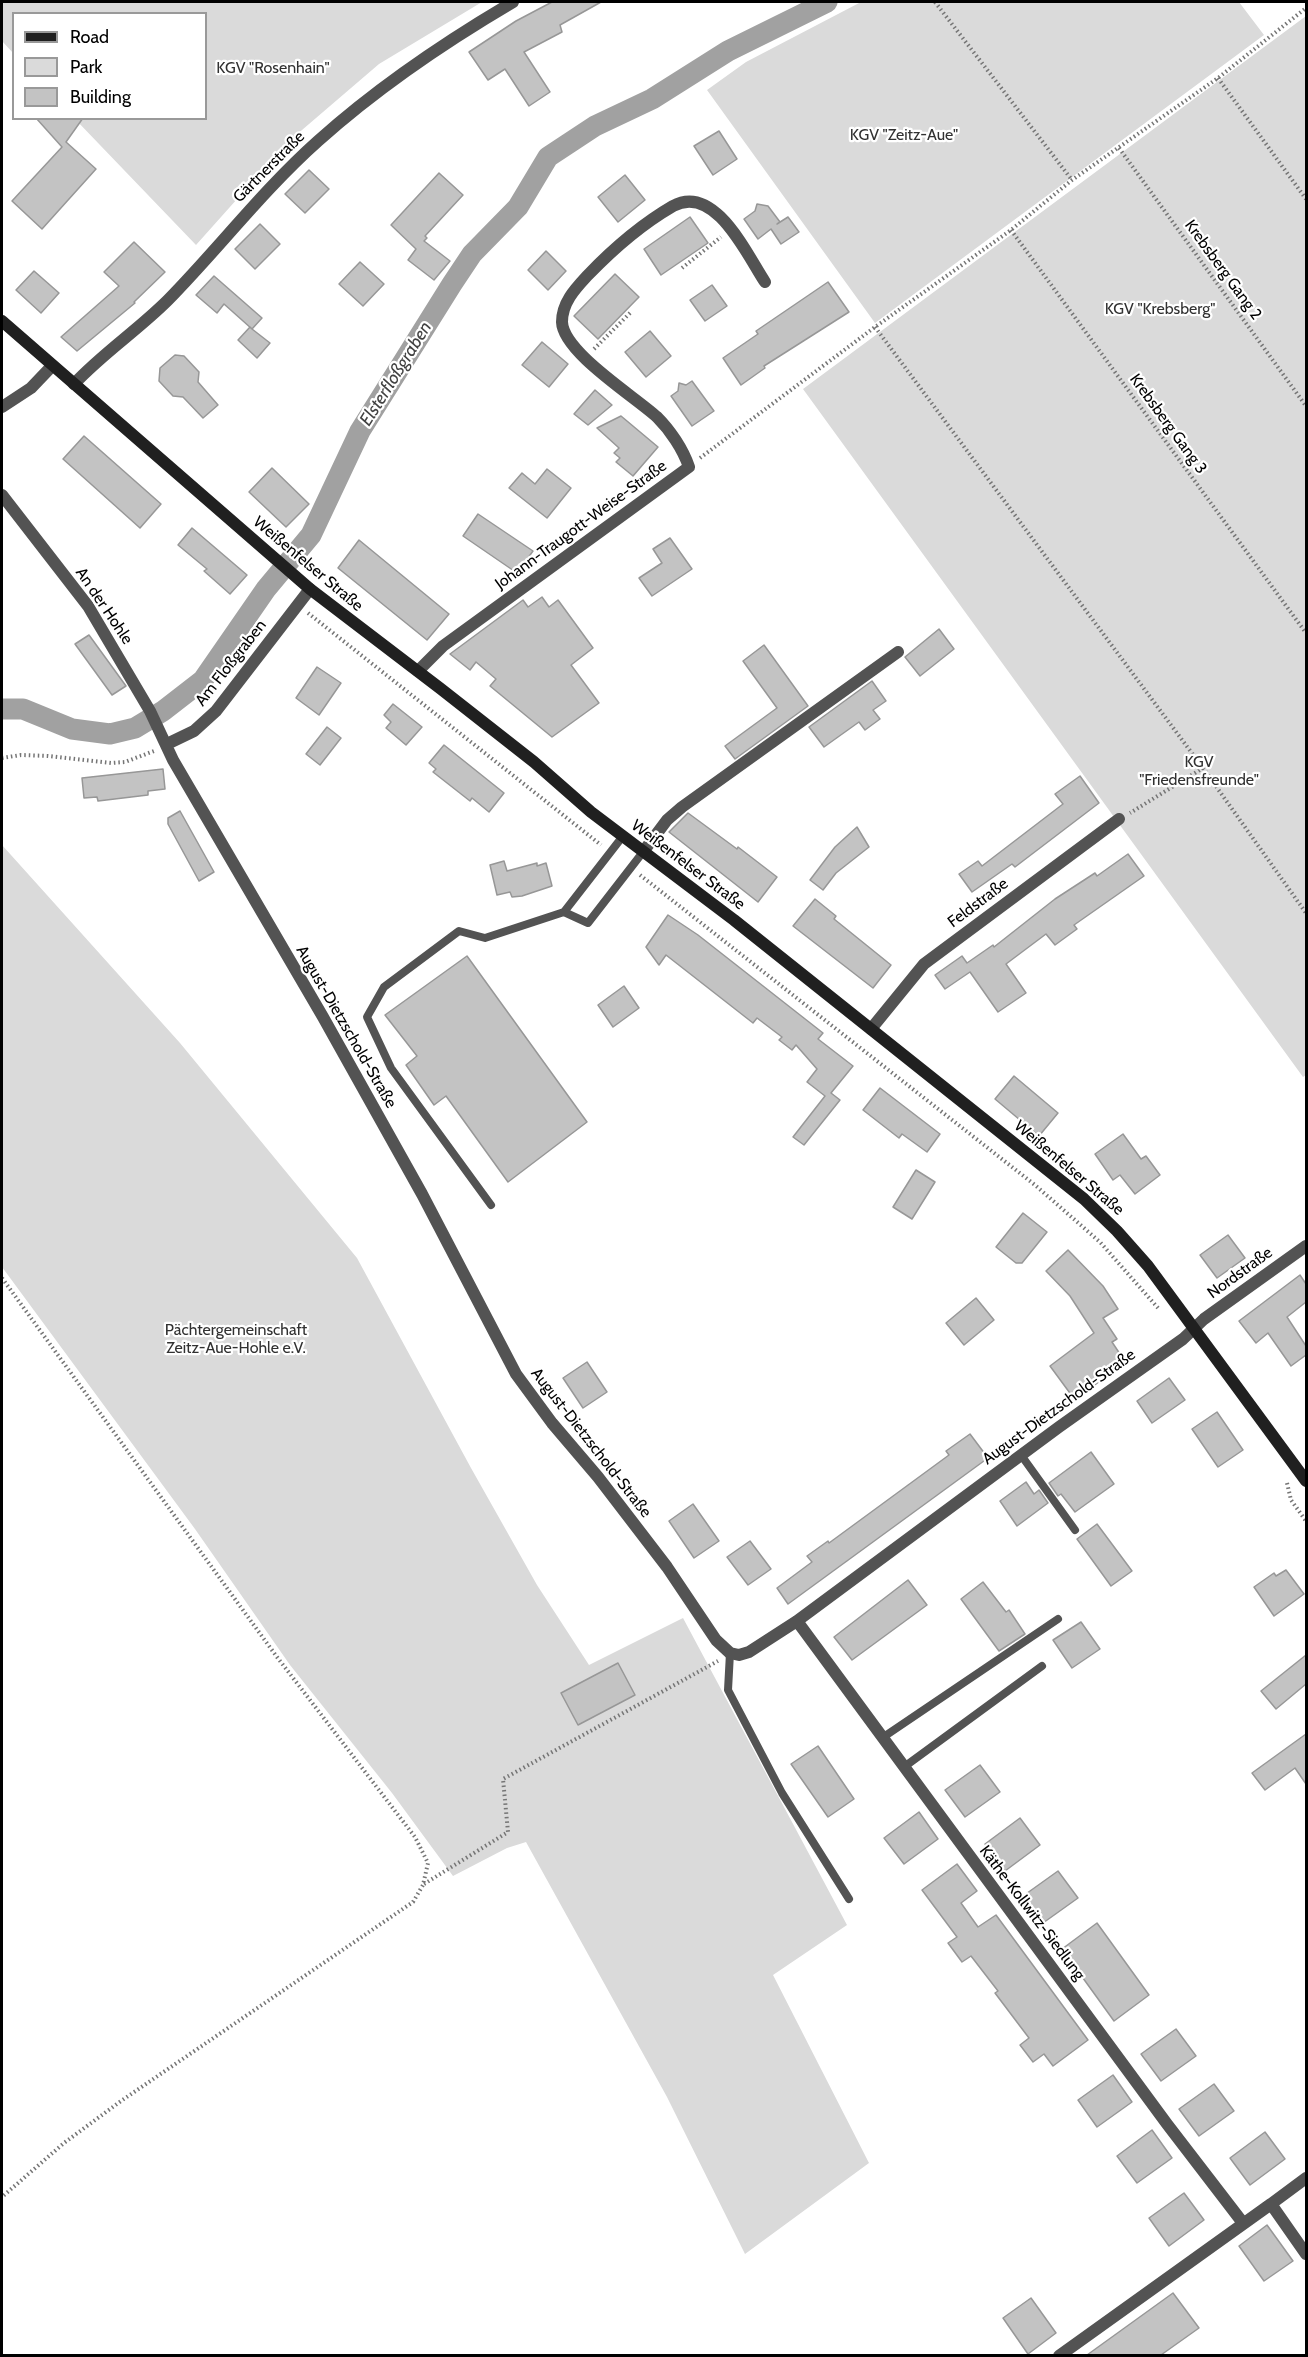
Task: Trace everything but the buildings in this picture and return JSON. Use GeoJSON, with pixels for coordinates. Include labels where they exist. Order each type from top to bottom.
{"type":"FeatureCollection","features":[{"type":"Feature","properties":{"kind":"street","name":"Gärtnerstraße"},"geometry":{"type":"LineString","coordinates":[[74,384],[168,300],[270,187],[318,141],[372,97],[446,43],[513,2]]}},
{"type":"Feature","properties":{"kind":"street","name":"Johann-Traugott-Weise-Straße"},"geometry":{"type":"LineString","coordinates":[[418,671],[443,646],[689,467],[673,438],[658,418],[571,345],[562,323],[565,307],[573,292],[602,261],[654,217],[678,204],[697,202],[713,209],[731,229],[765,282]]}},
{"type":"Feature","properties":{"kind":"street","name":"Weißenfelser Straße"},"geometry":{"type":"LineString","coordinates":[[2,321],[291,574],[418,671],[622,836],[743,928],[1084,1199],[1134,1249],[1306,1481]]}},
{"type":"Feature","properties":{"kind":"street"},"geometry":{"type":"LineString","coordinates":[[2,407],[31,388],[52,366]]}},
{"type":"Feature","properties":{"kind":"street","name":"An der Hohle"},"geometry":{"type":"LineString","coordinates":[[2,495],[88,606],[167,744]]}},
{"type":"Feature","properties":{"kind":"street","name":"Am Floßgraben"},"geometry":{"type":"LineString","coordinates":[[167,744],[194,731],[216,711],[310,589]]}},
{"type":"Feature","properties":{"kind":"street"},"geometry":{"type":"LineString","coordinates":[[643,852],[662,826],[682,807],[898,652]]}},
{"type":"Feature","properties":{"kind":"street","name":"August-Dietzschold-Straße"},"geometry":{"type":"LineString","coordinates":[[167,744],[173,760],[390,1137],[516,1374],[552,1423],[598,1477],[667,1567],[716,1640],[730,1653],[749,1652],[797,1621],[1194,1329]]}},
{"type":"Feature","properties":{"kind":"street","name":"Feldstraße"},"geometry":{"type":"LineString","coordinates":[[871,1029],[924,964],[1119,819]]}},
{"type":"Feature","properties":{"kind":"street","name":"Nordstraße"},"geometry":{"type":"LineString","coordinates":[[1194,1329],[1306,1246]]}},
{"type":"Feature","properties":{"kind":"street","name":"Käthe-Kollwitz-Siedlung"},"geometry":{"type":"LineString","coordinates":[[797,1621],[1167,2124],[1243,2223]]}},
{"type":"Feature","properties":{"kind":"street"},"geometry":{"type":"LineString","coordinates":[[1059,2355],[1306,2178]]}},
{"type":"Feature","properties":{"kind":"street"},"geometry":{"type":"LineString","coordinates":[[1271,2204],[1306,2254]]}},
{"type":"Feature","properties":{"kind":"lane"},"geometry":{"type":"LineString","coordinates":[[491,1205],[391,1068],[367,1017],[384,987],[459,932],[485,938],[564,912],[622,836]]}},
{"type":"Feature","properties":{"kind":"lane"},"geometry":{"type":"LineString","coordinates":[[564,912],[588,923],[643,852]]}},
{"type":"Feature","properties":{"kind":"lane"},"geometry":{"type":"LineString","coordinates":[[1021,1455],[1076,1530]]}},
{"type":"Feature","properties":{"kind":"lane"},"geometry":{"type":"LineString","coordinates":[[882,1738],[1058,1619]]}},
{"type":"Feature","properties":{"kind":"lane"},"geometry":{"type":"LineString","coordinates":[[730,1653],[728,1690],[782,1793],[849,1899]]}},
{"type":"Feature","properties":{"kind":"lane"},"geometry":{"type":"LineString","coordinates":[[904,1767],[1042,1666]]}},
{"type":"Feature","properties":{"kind":"path"},"geometry":{"type":"LineString","coordinates":[[935,2],[1072,180]]}},
{"type":"Feature","properties":{"kind":"path"},"geometry":{"type":"LineString","coordinates":[[689,467],[875,327],[1011,230],[1072,180],[1218,78],[1306,8]]}},
{"type":"Feature","properties":{"kind":"path"},"geometry":{"type":"LineString","coordinates":[[1218,78],[1306,199]]}},
{"type":"Feature","properties":{"kind":"path","name":"Krebsberg Gang 2"},"geometry":{"type":"LineString","coordinates":[[1119,148],[1306,406]]}},
{"type":"Feature","properties":{"kind":"path"},"geometry":{"type":"LineString","coordinates":[[682,268],[731,229]]}},
{"type":"Feature","properties":{"kind":"path","name":"Krebsberg Gang 3"},"geometry":{"type":"LineString","coordinates":[[1011,230],[1306,633]]}},
{"type":"Feature","properties":{"kind":"path"},"geometry":{"type":"LineString","coordinates":[[585,358],[631,312]]}},
{"type":"Feature","properties":{"kind":"path"},"geometry":{"type":"LineString","coordinates":[[875,327],[1203,768],[1306,913]]}},
{"type":"Feature","properties":{"kind":"path"},"geometry":{"type":"LineString","coordinates":[[298,604],[320,624],[611,852]]}},
{"type":"Feature","properties":{"kind":"path"},"geometry":{"type":"LineString","coordinates":[[2,758],[30,756],[93,763],[125,762],[167,744]]}},
{"type":"Feature","properties":{"kind":"path"},"geometry":{"type":"LineString","coordinates":[[1119,819],[1203,768]]}},
{"type":"Feature","properties":{"kind":"path"},"geometry":{"type":"LineString","coordinates":[[631,868],[1035,1185],[1100,1242],[1163,1315]]}},
{"type":"Feature","properties":{"kind":"path"},"geometry":{"type":"LineString","coordinates":[[2,1278],[277,1657],[415,1837],[428,1863],[423,1885],[413,1902],[121,2101],[64,2143],[2,2197]]}},
{"type":"Feature","properties":{"kind":"path"},"geometry":{"type":"LineString","coordinates":[[1286,1478],[1291,1500],[1306,1521]]}},
{"type":"Feature","properties":{"kind":"path"},"geometry":{"type":"LineString","coordinates":[[423,1885],[508,1832],[503,1779],[702,1671],[730,1653]]}},
{"type":"Feature","properties":{"kind":"green space","name":"KGV \"Rosenhain\""},"geometry":{"type":"Polygon","coordinates":[[[2,2],[482,2],[379,64],[288,142],[196,245],[76,120],[207,120],[207,12],[12,12],[12,52],[2,41],[2,2]]]}},
{"type":"Feature","properties":{"kind":"green space","name":"KGV \"Zeitz-Aue\""},"geometry":{"type":"Polygon","coordinates":[[[861,2],[1239,2],[1264,35],[875,323],[707,90],[746,62],[861,2]]]}},
{"type":"Feature","properties":{"kind":"green space"},"geometry":{"type":"Polygon","coordinates":[[[1306,16],[1306,1075],[1303,1077],[803,389],[1306,16]]]}},
{"type":"Feature","properties":{"kind":"green space","name":"Pächtergemeinschaft Zeitz-Aue-Hohle e.V."},"geometry":{"type":"Polygon","coordinates":[[[2,845],[180,1043],[357,1258],[537,1585],[589,1665],[683,1618],[847,1925],[773,1975],[869,2163],[745,2254],[667,2097],[526,1842],[507,1848],[453,1876],[392,1793],[290,1665],[195,1529],[2,1267],[2,845]]]}},
{"type":"Feature","properties":{"kind":"waterway","name":"Elsterfloßgraben"},"geometry":{"type":"LineString","coordinates":[[2,709],[23,709],[72,729],[110,734],[135,728],[163,711],[203,680],[266,589],[311,535],[360,431],[452,284],[472,254],[518,207],[548,157],[595,126],[652,99],[728,51],[827,2]]}},
{"type":"Feature","properties":{"kind":"park label","name":"KGV \"Krebsberg\""},"geometry":{"type":"Point","coordinates":[1160,309]}},
{"type":"Feature","properties":{"kind":"park label","name":"KGV \"Friedensfreunde\""},"geometry":{"type":"Point","coordinates":[1199,771]}}]}
